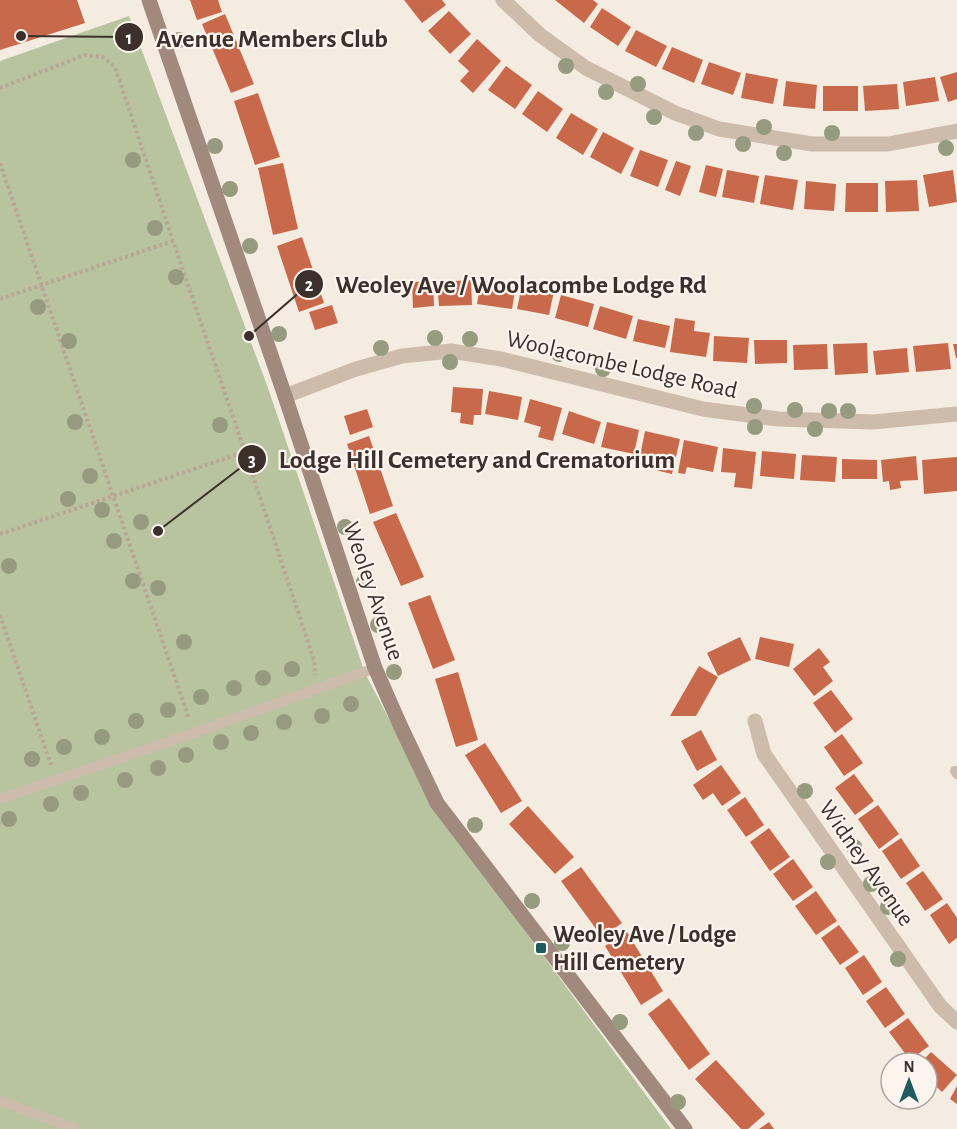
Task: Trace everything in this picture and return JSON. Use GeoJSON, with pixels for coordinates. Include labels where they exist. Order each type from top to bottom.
{"type":"FeatureCollection","features":[{"type":"Feature","properties":{"kind":"street","name":"Weoley Avenue"},"geometry":{"type":"LineString","coordinates":[[149,0],[285,396],[375,668],[437,803],[686,1129]]}},
{"type":"Feature","properties":{"kind":"street"},"geometry":{"type":"LineString","coordinates":[[503,0],[540,35],[586,68],[675,113],[719,129],[812,144],[888,144],[957,131]]}},
{"type":"Feature","properties":{"kind":"street","name":"Woolacombe Lodge Road"},"geometry":{"type":"LineString","coordinates":[[285,396],[356,369],[402,356],[451,351],[501,359],[703,409],[778,419],[873,422],[957,414]]}},
{"type":"Feature","properties":{"kind":"street","name":"Widney Avenue"},"geometry":{"type":"LineString","coordinates":[[755,721],[764,754],[940,1006],[957,1022]]}},
{"type":"Feature","properties":{"kind":"lane"},"geometry":{"type":"LineString","coordinates":[[0,800],[375,668]]}},
{"type":"Feature","properties":{"kind":"lane"},"geometry":{"type":"LineString","coordinates":[[0,1101],[76,1129]]}},
{"type":"Feature","properties":{"kind":"path"},"geometry":{"type":"LineString","coordinates":[[0,88],[85,55],[103,57],[116,67],[314,660],[316,690]]}},
{"type":"Feature","properties":{"kind":"path"},"geometry":{"type":"LineString","coordinates":[[0,163],[194,733]]}},
{"type":"Feature","properties":{"kind":"path"},"geometry":{"type":"LineString","coordinates":[[0,299],[174,241]]}},
{"type":"Feature","properties":{"kind":"path"},"geometry":{"type":"LineString","coordinates":[[0,534],[245,452]]}},
{"type":"Feature","properties":{"kind":"path"},"geometry":{"type":"LineString","coordinates":[[0,615],[56,780]]}},
{"type":"Feature","properties":{"kind":"green space"},"geometry":{"type":"Polygon","coordinates":[[[129,16],[268,388],[365,673],[438,813],[671,1129],[0,1129],[0,61],[129,16]]]}},
{"type":"Feature","properties":{"kind":"building"},"geometry":{"type":"Polygon","coordinates":[[[0,0],[77,0],[85,23],[0,50],[0,0]]]}},
{"type":"Feature","properties":{"kind":"building"},"geometry":{"type":"Polygon","coordinates":[[[190,0],[218,0],[222,12],[197,20],[190,0]]]}},
{"type":"Feature","properties":{"kind":"building"},"geometry":{"type":"Polygon","coordinates":[[[404,0],[442,0],[446,5],[422,23],[404,0]]]}},
{"type":"Feature","properties":{"kind":"building"},"geometry":{"type":"Polygon","coordinates":[[[555,0],[593,0],[598,4],[584,23],[555,0]]]}},
{"type":"Feature","properties":{"kind":"building"},"geometry":{"type":"Polygon","coordinates":[[[602,8],[631,27],[618,46],[590,27],[602,8]]]}},
{"type":"Feature","properties":{"kind":"building"},"geometry":{"type":"Polygon","coordinates":[[[449,11],[471,34],[450,54],[428,31],[449,11]]]}},
{"type":"Feature","properties":{"kind":"building"},"geometry":{"type":"Polygon","coordinates":[[[225,14],[254,84],[231,93],[202,24],[225,14]]]}},
{"type":"Feature","properties":{"kind":"building"},"geometry":{"type":"Polygon","coordinates":[[[636,30],[667,46],[656,67],[625,51],[636,30]]]}},
{"type":"Feature","properties":{"kind":"building"},"geometry":{"type":"Polygon","coordinates":[[[477,39],[501,61],[473,93],[460,81],[469,71],[458,61],[477,39]]]}},
{"type":"Feature","properties":{"kind":"building"},"geometry":{"type":"Polygon","coordinates":[[[672,47],[703,60],[694,83],[662,69],[672,47]]]}},
{"type":"Feature","properties":{"kind":"building"},"geometry":{"type":"Polygon","coordinates":[[[709,62],[741,73],[733,95],[701,84],[709,62]]]}},
{"type":"Feature","properties":{"kind":"building"},"geometry":{"type":"Polygon","coordinates":[[[506,66],[532,85],[515,109],[488,90],[506,66]]]}},
{"type":"Feature","properties":{"kind":"building"},"geometry":{"type":"Polygon","coordinates":[[[957,72],[957,99],[948,102],[940,77],[957,72]]]}},
{"type":"Feature","properties":{"kind":"building"},"geometry":{"type":"Polygon","coordinates":[[[746,73],[778,79],[773,104],[741,98],[746,73]]]}},
{"type":"Feature","properties":{"kind":"building"},"geometry":{"type":"Polygon","coordinates":[[[935,77],[939,101],[906,106],[903,82],[935,77]]]}},
{"type":"Feature","properties":{"kind":"building"},"geometry":{"type":"Polygon","coordinates":[[[786,81],[817,85],[815,109],[783,106],[786,81]]]}},
{"type":"Feature","properties":{"kind":"building"},"geometry":{"type":"Polygon","coordinates":[[[897,84],[899,109],[865,111],[863,86],[897,84]]]}},
{"type":"Feature","properties":{"kind":"building"},"geometry":{"type":"Polygon","coordinates":[[[823,86],[858,86],[858,111],[823,111],[823,86]]]}},
{"type":"Feature","properties":{"kind":"building"},"geometry":{"type":"Polygon","coordinates":[[[538,91],[563,109],[547,132],[522,114],[538,91]]]}},
{"type":"Feature","properties":{"kind":"building"},"geometry":{"type":"Polygon","coordinates":[[[258,93],[280,157],[255,165],[234,101],[258,93]]]}},
{"type":"Feature","properties":{"kind":"building"},"geometry":{"type":"Polygon","coordinates":[[[571,113],[598,129],[583,155],[556,138],[571,113]]]}},
{"type":"Feature","properties":{"kind":"building"},"geometry":{"type":"Polygon","coordinates":[[[603,132],[634,148],[621,174],[590,157],[603,132]]]}},
{"type":"Feature","properties":{"kind":"building"},"geometry":{"type":"Polygon","coordinates":[[[640,150],[668,160],[658,187],[630,176],[640,150]]]}},
{"type":"Feature","properties":{"kind":"building"},"geometry":{"type":"Polygon","coordinates":[[[676,161],[691,166],[680,196],[665,190],[676,161]]]}},
{"type":"Feature","properties":{"kind":"building"},"geometry":{"type":"Polygon","coordinates":[[[283,163],[298,229],[273,235],[258,168],[283,163]]]}},
{"type":"Feature","properties":{"kind":"building"},"geometry":{"type":"Polygon","coordinates":[[[706,165],[723,169],[716,197],[699,192],[706,165]]]}},
{"type":"Feature","properties":{"kind":"building"},"geometry":{"type":"Polygon","coordinates":[[[727,170],[759,176],[754,203],[722,197],[727,170]]]}},
{"type":"Feature","properties":{"kind":"building"},"geometry":{"type":"Polygon","coordinates":[[[953,170],[957,202],[929,207],[923,175],[953,170]]]}},
{"type":"Feature","properties":{"kind":"building"},"geometry":{"type":"Polygon","coordinates":[[[765,175],[798,180],[793,210],[760,204],[765,175]]]}},
{"type":"Feature","properties":{"kind":"building"},"geometry":{"type":"Polygon","coordinates":[[[917,180],[919,211],[886,212],[885,181],[917,180]]]}},
{"type":"Feature","properties":{"kind":"building"},"geometry":{"type":"Polygon","coordinates":[[[806,181],[836,184],[834,211],[804,209],[806,181]]]}},
{"type":"Feature","properties":{"kind":"building"},"geometry":{"type":"Polygon","coordinates":[[[846,183],[878,183],[878,212],[845,212],[846,183]]]}},
{"type":"Feature","properties":{"kind":"building"},"geometry":{"type":"Polygon","coordinates":[[[302,237],[324,303],[299,312],[277,246],[302,237]]]}},
{"type":"Feature","properties":{"kind":"building"},"geometry":{"type":"Polygon","coordinates":[[[471,280],[472,305],[439,306],[437,282],[471,280]]]}},
{"type":"Feature","properties":{"kind":"building"},"geometry":{"type":"Polygon","coordinates":[[[481,280],[516,285],[512,309],[477,304],[481,280]]]}},
{"type":"Feature","properties":{"kind":"building"},"geometry":{"type":"Polygon","coordinates":[[[433,281],[434,306],[413,308],[412,282],[433,281]]]}},
{"type":"Feature","properties":{"kind":"building"},"geometry":{"type":"Polygon","coordinates":[[[522,285],[554,291],[549,315],[517,309],[522,285]]]}},
{"type":"Feature","properties":{"kind":"building"},"geometry":{"type":"Polygon","coordinates":[[[561,295],[594,304],[588,327],[555,318],[561,295]]]}},
{"type":"Feature","properties":{"kind":"building"},"geometry":{"type":"Polygon","coordinates":[[[332,305],[338,323],[315,330],[309,312],[332,305]]]}},
{"type":"Feature","properties":{"kind":"building"},"geometry":{"type":"Polygon","coordinates":[[[600,306],[633,316],[626,339],[593,329],[600,306]]]}},
{"type":"Feature","properties":{"kind":"building"},"geometry":{"type":"Polygon","coordinates":[[[675,318],[695,321],[694,331],[710,333],[706,357],[670,352],[675,318]]]}},
{"type":"Feature","properties":{"kind":"building"},"geometry":{"type":"Polygon","coordinates":[[[638,319],[670,326],[665,348],[633,341],[638,319]]]}},
{"type":"Feature","properties":{"kind":"building"},"geometry":{"type":"Polygon","coordinates":[[[714,336],[749,338],[747,363],[713,361],[714,336]]]}},
{"type":"Feature","properties":{"kind":"building"},"geometry":{"type":"Polygon","coordinates":[[[754,340],[787,340],[787,363],[755,364],[754,340]]]}},
{"type":"Feature","properties":{"kind":"building"},"geometry":{"type":"Polygon","coordinates":[[[867,343],[868,373],[835,375],[833,344],[867,343]]]}},
{"type":"Feature","properties":{"kind":"building"},"geometry":{"type":"Polygon","coordinates":[[[948,343],[951,369],[916,372],[913,346],[948,343]]]}},
{"type":"Feature","properties":{"kind":"building"},"geometry":{"type":"Polygon","coordinates":[[[827,344],[828,369],[794,370],[793,345],[827,344]]]}},
{"type":"Feature","properties":{"kind":"building"},"geometry":{"type":"Polygon","coordinates":[[[953,344],[957,344],[957,358],[956,358],[953,344]]]}},
{"type":"Feature","properties":{"kind":"building"},"geometry":{"type":"Polygon","coordinates":[[[907,348],[909,372],[876,375],[873,351],[907,348]]]}},
{"type":"Feature","properties":{"kind":"building"},"geometry":{"type":"Polygon","coordinates":[[[453,387],[483,389],[481,415],[474,415],[473,425],[460,423],[461,413],[451,412],[453,387]]]}},
{"type":"Feature","properties":{"kind":"building"},"geometry":{"type":"Polygon","coordinates":[[[489,391],[522,397],[518,420],[485,414],[489,391]]]}},
{"type":"Feature","properties":{"kind":"building"},"geometry":{"type":"Polygon","coordinates":[[[530,399],[562,408],[553,441],[538,437],[541,427],[524,422],[530,399]]]}},
{"type":"Feature","properties":{"kind":"building"},"geometry":{"type":"Polygon","coordinates":[[[367,409],[373,427],[350,435],[344,416],[367,409]]]}},
{"type":"Feature","properties":{"kind":"building"},"geometry":{"type":"Polygon","coordinates":[[[569,411],[601,422],[594,444],[562,434],[569,411]]]}},
{"type":"Feature","properties":{"kind":"building"},"geometry":{"type":"Polygon","coordinates":[[[607,422],[639,430],[634,454],[601,447],[607,422]]]}},
{"type":"Feature","properties":{"kind":"building"},"geometry":{"type":"Polygon","coordinates":[[[645,431],[680,439],[672,474],[638,466],[645,431]]]}},
{"type":"Feature","properties":{"kind":"building"},"geometry":{"type":"Polygon","coordinates":[[[369,436],[393,506],[370,514],[347,444],[369,436]]]}},
{"type":"Feature","properties":{"kind":"building"},"geometry":{"type":"Polygon","coordinates":[[[684,440],[718,447],[713,472],[687,467],[685,474],[678,473],[684,440]]]}},
{"type":"Feature","properties":{"kind":"building"},"geometry":{"type":"Polygon","coordinates":[[[723,448],[756,452],[752,489],[734,487],[736,473],[721,472],[723,448]]]}},
{"type":"Feature","properties":{"kind":"building"},"geometry":{"type":"Polygon","coordinates":[[[762,451],[796,454],[794,479],[760,476],[762,451]]]}},
{"type":"Feature","properties":{"kind":"building"},"geometry":{"type":"Polygon","coordinates":[[[802,455],[837,457],[835,482],[800,480],[802,455]]]}},
{"type":"Feature","properties":{"kind":"building"},"geometry":{"type":"Polygon","coordinates":[[[916,456],[918,480],[900,481],[901,488],[890,490],[889,481],[883,482],[881,460],[916,456]]]}},
{"type":"Feature","properties":{"kind":"building"},"geometry":{"type":"Polygon","coordinates":[[[957,457],[957,491],[924,494],[922,460],[957,457]]]}},
{"type":"Feature","properties":{"kind":"building"},"geometry":{"type":"Polygon","coordinates":[[[842,459],[877,460],[877,479],[842,479],[842,459]]]}},
{"type":"Feature","properties":{"kind":"building"},"geometry":{"type":"Polygon","coordinates":[[[396,513],[424,577],[401,586],[373,522],[396,513]]]}},
{"type":"Feature","properties":{"kind":"building"},"geometry":{"type":"Polygon","coordinates":[[[430,595],[455,660],[433,669],[408,603],[430,595]]]}},
{"type":"Feature","properties":{"kind":"building"},"geometry":{"type":"Polygon","coordinates":[[[740,637],[751,660],[718,676],[707,653],[740,637]]]}},
{"type":"Feature","properties":{"kind":"building"},"geometry":{"type":"Polygon","coordinates":[[[760,637],[794,644],[789,667],[755,659],[760,637]]]}},
{"type":"Feature","properties":{"kind":"building"},"geometry":{"type":"Polygon","coordinates":[[[819,648],[830,662],[823,667],[833,681],[814,696],[793,669],[819,648]]]}},
{"type":"Feature","properties":{"kind":"building"},"geometry":{"type":"Polygon","coordinates":[[[699,666],[718,677],[696,716],[670,716],[699,666]]]}},
{"type":"Feature","properties":{"kind":"building"},"geometry":{"type":"Polygon","coordinates":[[[458,672],[478,740],[456,747],[435,679],[458,672]]]}},
{"type":"Feature","properties":{"kind":"building"},"geometry":{"type":"Polygon","coordinates":[[[831,690],[853,719],[835,733],[813,703],[831,690]]]}},
{"type":"Feature","properties":{"kind":"building"},"geometry":{"type":"Polygon","coordinates":[[[701,730],[717,760],[697,771],[681,741],[701,730]]]}},
{"type":"Feature","properties":{"kind":"building"},"geometry":{"type":"Polygon","coordinates":[[[842,734],[863,763],[844,776],[824,747],[842,734]]]}},
{"type":"Feature","properties":{"kind":"building"},"geometry":{"type":"Polygon","coordinates":[[[485,743],[522,801],[501,813],[465,755],[485,743]]]}},
{"type":"Feature","properties":{"kind":"building"},"geometry":{"type":"Polygon","coordinates":[[[721,765],[741,793],[722,806],[713,793],[703,800],[693,785],[721,765]]]}},
{"type":"Feature","properties":{"kind":"building"},"geometry":{"type":"Polygon","coordinates":[[[854,774],[874,801],[855,815],[835,788],[854,774]]]}},
{"type":"Feature","properties":{"kind":"building"},"geometry":{"type":"Polygon","coordinates":[[[745,797],[764,825],[746,837],[727,810],[745,797]]]}},
{"type":"Feature","properties":{"kind":"building"},"geometry":{"type":"Polygon","coordinates":[[[878,805],[899,834],[879,849],[858,819],[878,805]]]}},
{"type":"Feature","properties":{"kind":"building"},"geometry":{"type":"Polygon","coordinates":[[[528,806],[574,857],[555,874],[509,824],[528,806]]]}},
{"type":"Feature","properties":{"kind":"building"},"geometry":{"type":"Polygon","coordinates":[[[769,828],[790,857],[770,871],[750,842],[769,828]]]}},
{"type":"Feature","properties":{"kind":"building"},"geometry":{"type":"Polygon","coordinates":[[[901,838],[920,866],[901,879],[882,851],[901,838]]]}},
{"type":"Feature","properties":{"kind":"building"},"geometry":{"type":"Polygon","coordinates":[[[793,859],[813,887],[793,901],[773,874],[793,859]]]}},
{"type":"Feature","properties":{"kind":"building"},"geometry":{"type":"Polygon","coordinates":[[[581,867],[622,923],[602,937],[561,881],[581,867]]]}},
{"type":"Feature","properties":{"kind":"building"},"geometry":{"type":"Polygon","coordinates":[[[923,871],[943,899],[925,911],[906,883],[923,871]]]}},
{"type":"Feature","properties":{"kind":"building"},"geometry":{"type":"Polygon","coordinates":[[[816,891],[837,921],[816,935],[795,906],[816,891]]]}},
{"type":"Feature","properties":{"kind":"building"},"geometry":{"type":"Polygon","coordinates":[[[947,903],[957,918],[957,938],[949,944],[930,915],[947,903]]]}},
{"type":"Feature","properties":{"kind":"building"},"geometry":{"type":"Polygon","coordinates":[[[839,925],[859,952],[840,965],[821,938],[839,925]]]}},
{"type":"Feature","properties":{"kind":"building"},"geometry":{"type":"Polygon","coordinates":[[[627,932],[663,991],[641,1005],[605,946],[627,932]]]}},
{"type":"Feature","properties":{"kind":"building"},"geometry":{"type":"Polygon","coordinates":[[[864,955],[882,982],[863,995],[845,968],[864,955]]]}},
{"type":"Feature","properties":{"kind":"building"},"geometry":{"type":"Polygon","coordinates":[[[886,987],[905,1014],[885,1028],[866,1001],[886,987]]]}},
{"type":"Feature","properties":{"kind":"building"},"geometry":{"type":"Polygon","coordinates":[[[669,998],[710,1054],[689,1070],[648,1014],[669,998]]]}},
{"type":"Feature","properties":{"kind":"building"},"geometry":{"type":"Polygon","coordinates":[[[908,1018],[929,1046],[922,1051],[903,1051],[889,1032],[908,1018]]]}},
{"type":"Feature","properties":{"kind":"building"},"geometry":{"type":"Polygon","coordinates":[[[939,1059],[957,1075],[942,1092],[939,1089],[939,1059]]]}},
{"type":"Feature","properties":{"kind":"building"},"geometry":{"type":"Polygon","coordinates":[[[716,1060],[765,1114],[748,1129],[741,1129],[695,1079],[716,1060]]]}},
{"type":"Feature","properties":{"kind":"building"},"geometry":{"type":"Polygon","coordinates":[[[957,1086],[957,1104],[950,1099],[957,1086]]]}},
{"type":"Feature","properties":{"kind":"building"},"geometry":{"type":"Polygon","coordinates":[[[769,1122],[774,1129],[759,1129],[769,1122]]]}},
{"type":"Feature","properties":{"kind":"place","name":"Avenue Members Club"},"geometry":{"type":"Point","coordinates":[21,36]}},
{"type":"Feature","properties":{"kind":"place","name":"Weoley Ave / Woolacombe Lodge Rd"},"geometry":{"type":"Point","coordinates":[249,336]}},
{"type":"Feature","properties":{"kind":"place","name":"Lodge Hill Cemetery and Crematorium"},"geometry":{"type":"Point","coordinates":[158,531]}},
{"type":"Feature","properties":{"kind":"place","name":"Weoley Ave / Lodge Hill Cemetery"},"geometry":{"type":"Point","coordinates":[541,948]}}]}
